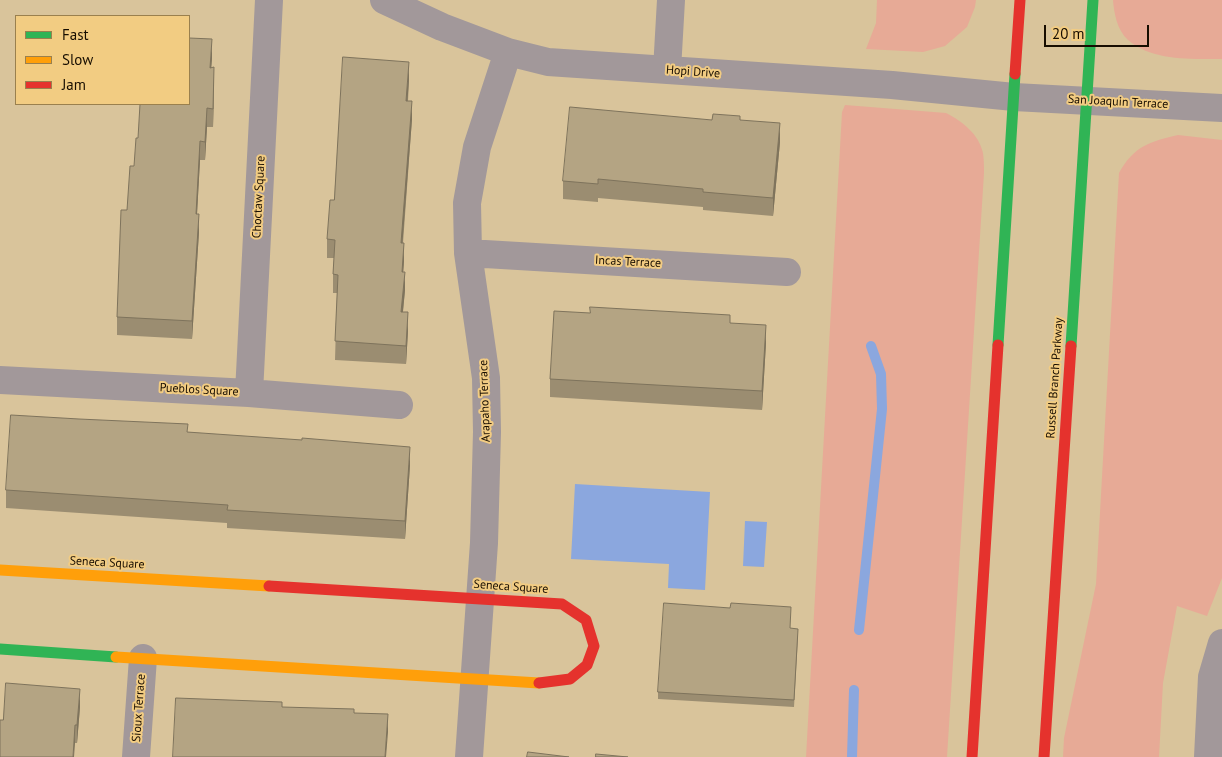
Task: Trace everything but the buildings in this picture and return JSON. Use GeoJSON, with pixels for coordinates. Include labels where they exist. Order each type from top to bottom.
{"type":"FeatureCollection","features":[{"type":"Feature","properties":{"kind":"main road"},"geometry":{"type":"LineString","coordinates":[[972,757],[1020,0]]}},
{"type":"Feature","properties":{"kind":"main road","name":"Russell Branch Parkway"},"geometry":{"type":"LineString","coordinates":[[1044,757],[1093,0]]}},
{"type":"Feature","properties":{"kind":"main road","name":"Seneca Square"},"geometry":{"type":"LineString","coordinates":[[0,570],[562,604],[586,620],[594,646],[588,665],[570,679],[539,682],[474,680],[0,649]]}},
{"type":"Feature","properties":{"kind":"street","name":"Choctaw Square"},"geometry":{"type":"LineString","coordinates":[[249,393],[268,0]]}},
{"type":"Feature","properties":{"kind":"street","name":"Hopi Drive"},"geometry":{"type":"LineString","coordinates":[[384,0],[442,27],[508,52],[548,62],[892,85],[1014,97]]}},
{"type":"Feature","properties":{"kind":"street"},"geometry":{"type":"LineString","coordinates":[[667,70],[671,0]]}},
{"type":"Feature","properties":{"kind":"street","name":"Arapaho Terrace"},"geometry":{"type":"LineString","coordinates":[[470,757],[485,515],[487,432],[486,378],[468,253],[467,203],[477,147],[508,52]]}},
{"type":"Feature","properties":{"kind":"street","name":"San Joaquin Terrace"},"geometry":{"type":"LineString","coordinates":[[1014,97],[1222,108]]}},
{"type":"Feature","properties":{"kind":"street","name":"Incas Terrace"},"geometry":{"type":"LineString","coordinates":[[468,253],[787,272]]}},
{"type":"Feature","properties":{"kind":"street","name":"Pueblos Square"},"geometry":{"type":"LineString","coordinates":[[0,380],[249,393],[398,405]]}},
{"type":"Feature","properties":{"kind":"street"},"geometry":{"type":"LineString","coordinates":[[1208,757],[1212,677],[1222,643]]}},
{"type":"Feature","properties":{"kind":"street","name":"Sioux Terrace"},"geometry":{"type":"LineString","coordinates":[[136,757],[143,658]]}},
{"type":"Feature","properties":{"kind":"shaded area"},"geometry":{"type":"Polygon","coordinates":[[[877,0],[976,0],[967,27],[945,46],[923,52],[866,49],[876,23],[877,0]]]}},
{"type":"Feature","properties":{"kind":"shaded area"},"geometry":{"type":"Polygon","coordinates":[[[1113,0],[1222,0],[1222,59],[1172,57],[1148,52],[1138,47],[1128,40],[1121,31],[1115,16],[1113,0]]]}},
{"type":"Feature","properties":{"kind":"shaded area"},"geometry":{"type":"Polygon","coordinates":[[[845,105],[946,113],[958,120],[974,134],[983,153],[984,173],[947,757],[806,757],[842,112],[845,105]]]}},
{"type":"Feature","properties":{"kind":"shaded area"},"geometry":{"type":"Polygon","coordinates":[[[1178,135],[1222,140],[1222,578],[1207,616],[1177,606],[1163,683],[1159,757],[1063,757],[1064,738],[1096,584],[1119,173],[1130,157],[1143,146],[1178,135]]]}},
{"type":"Feature","properties":{"kind":"water"},"geometry":{"type":"Polygon","coordinates":[[[575,484],[710,492],[705,590],[668,588],[669,564],[571,559],[575,484]]]}},
{"type":"Feature","properties":{"kind":"water"},"geometry":{"type":"Polygon","coordinates":[[[745,521],[767,522],[764,567],[743,566],[745,521]]]}},
{"type":"Feature","properties":{"kind":"waterway"},"geometry":{"type":"LineString","coordinates":[[859,630],[882,409],[881,374],[871,346]]}},
{"type":"Feature","properties":{"kind":"waterway"},"geometry":{"type":"LineString","coordinates":[[852,757],[854,690]]}},
{"type":"Feature","properties":{"kind":"traffic: fast"},"geometry":{"type":"LineString","coordinates":[[1071,346],[1093,0]]}},
{"type":"Feature","properties":{"kind":"traffic: fast"},"geometry":{"type":"LineString","coordinates":[[998,345],[1015,74]]}},
{"type":"Feature","properties":{"kind":"traffic: fast"},"geometry":{"type":"LineString","coordinates":[[0,649],[116,657]]}},
{"type":"Feature","properties":{"kind":"traffic: slow"},"geometry":{"type":"LineString","coordinates":[[0,570],[269,586]]}},
{"type":"Feature","properties":{"kind":"traffic: slow"},"geometry":{"type":"LineString","coordinates":[[116,657],[539,683]]}},
{"type":"Feature","properties":{"kind":"traffic: jam"},"geometry":{"type":"LineString","coordinates":[[1015,74],[1020,0]]}},
{"type":"Feature","properties":{"kind":"traffic: jam"},"geometry":{"type":"LineString","coordinates":[[972,757],[998,345]]}},
{"type":"Feature","properties":{"kind":"traffic: jam"},"geometry":{"type":"LineString","coordinates":[[1044,757],[1071,346]]}},
{"type":"Feature","properties":{"kind":"traffic: jam"},"geometry":{"type":"LineString","coordinates":[[269,586],[562,604],[586,620],[594,646],[587,665],[570,679],[539,683]]}}]}
